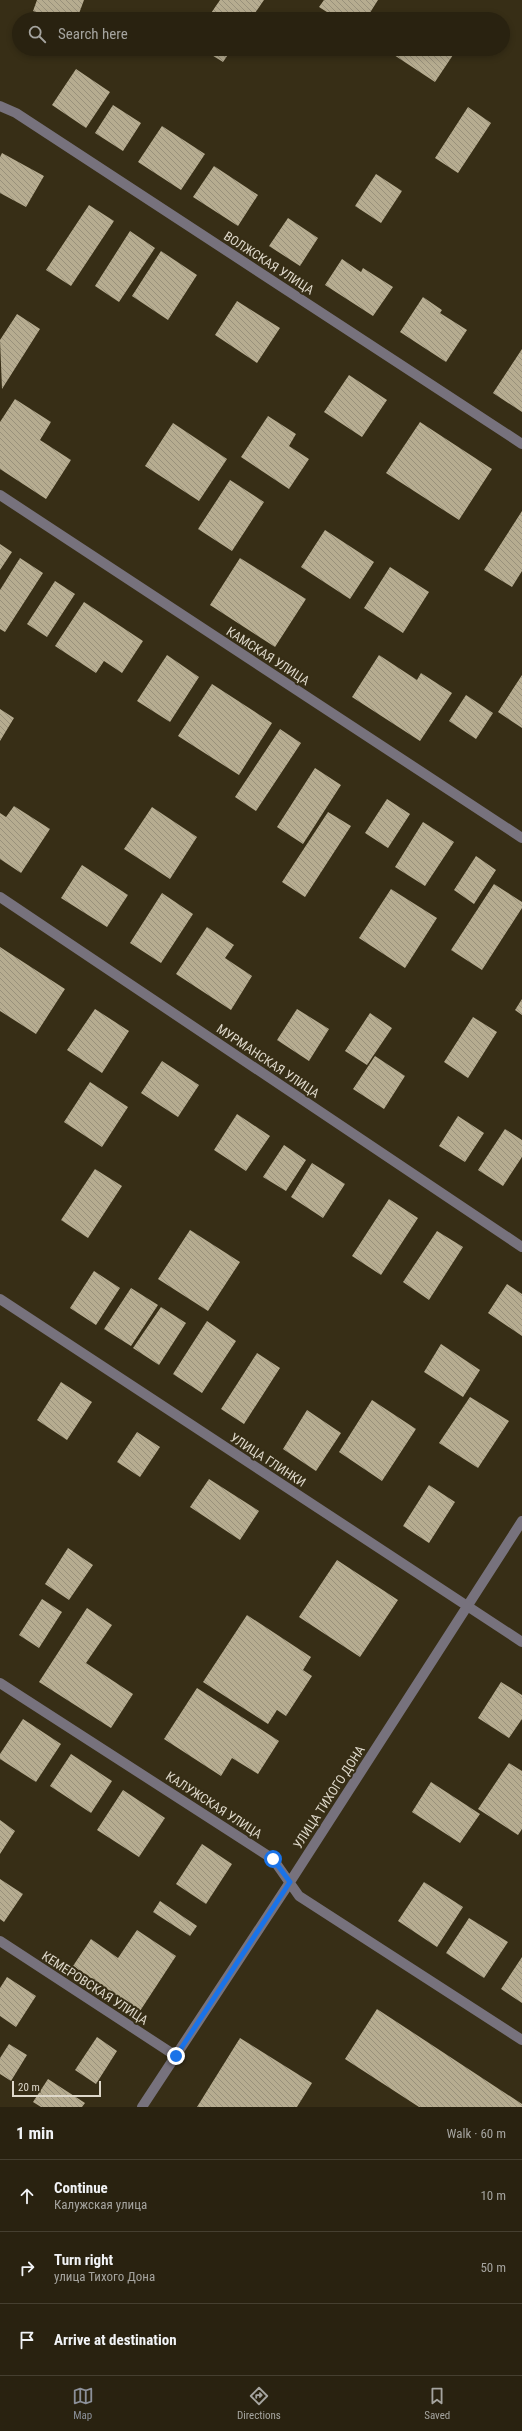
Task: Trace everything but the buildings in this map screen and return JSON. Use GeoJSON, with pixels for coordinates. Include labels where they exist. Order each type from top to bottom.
{"type":"FeatureCollection","features":[{"type":"Feature","properties":{"kind":"street","name":"ВОЛЖСКАЯ УЛИЦА"},"geometry":{"type":"LineString","coordinates":[[0,106],[16,113],[522,444]]}},
{"type":"Feature","properties":{"kind":"street","name":"КАМСКАЯ УЛИЦА"},"geometry":{"type":"LineString","coordinates":[[0,495],[522,838]]}},
{"type":"Feature","properties":{"kind":"street","name":"МУРМАНСКАЯ УЛИЦА"},"geometry":{"type":"LineString","coordinates":[[0,897],[522,1247]]}},
{"type":"Feature","properties":{"kind":"street","name":"УЛИЦА ГЛИНКИ"},"geometry":{"type":"LineString","coordinates":[[0,1299],[522,1642]]}},
{"type":"Feature","properties":{"kind":"street","name":"УЛИЦА ТИХОГО ДОНА"},"geometry":{"type":"LineString","coordinates":[[142,2107],[290,1882],[522,1521]]}},
{"type":"Feature","properties":{"kind":"street","name":"КАЛУЖСКАЯ УЛИЦА"},"geometry":{"type":"LineString","coordinates":[[0,1683],[273,1859],[299,1896],[522,2040]]}},
{"type":"Feature","properties":{"kind":"street","name":"КЕМЕРОВСКАЯ УЛИЦА"},"geometry":{"type":"LineString","coordinates":[[0,1941],[176,2056]]}},
{"type":"Feature","properties":{"kind":"route"},"geometry":{"type":"LineString","coordinates":[[176,2056],[290,1882],[273,1859]]}}]}
